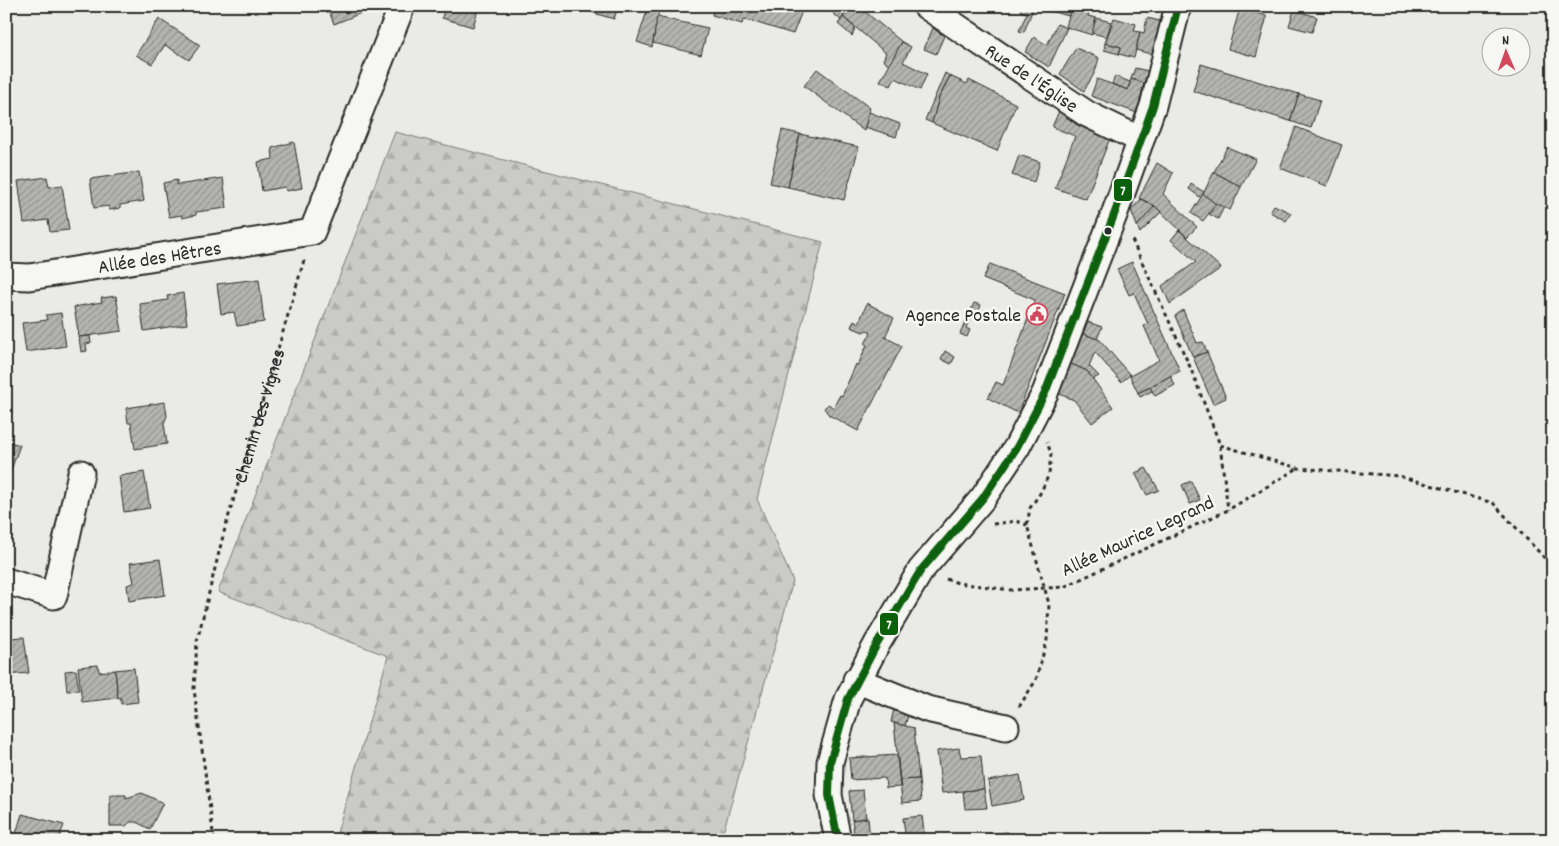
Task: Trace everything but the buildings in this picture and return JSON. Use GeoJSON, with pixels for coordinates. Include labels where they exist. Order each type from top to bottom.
{"type":"FeatureCollection","features":[{"type":"Feature","properties":{"kind":"street"},"geometry":{"type":"LineString","coordinates":[[312,232],[402,6]]}},
{"type":"Feature","properties":{"kind":"street","name":"Rue de l'Église"},"geometry":{"type":"LineString","coordinates":[[926,6],[1087,114],[1141,140]]}},
{"type":"Feature","properties":{"kind":"street"},"geometry":{"type":"LineString","coordinates":[[838,840],[829,795],[830,762],[848,699],[856,680],[921,570],[983,498],[1017,447],[1045,393],[1114,215],[1153,106],[1178,6]]}},
{"type":"Feature","properties":{"kind":"street","name":"Allée des Hêtres"},"geometry":{"type":"LineString","coordinates":[[6,276],[28,277],[312,232]]}},
{"type":"Feature","properties":{"kind":"street"},"geometry":{"type":"LineString","coordinates":[[6,581],[54,596],[81,473]]}},
{"type":"Feature","properties":{"kind":"street"},"geometry":{"type":"LineString","coordinates":[[856,680],[928,709],[1006,727]]}},
{"type":"Feature","properties":{"kind":"path"},"geometry":{"type":"LineString","coordinates":[[1114,215],[1135,244],[1191,370],[1220,445],[1228,510]]}},
{"type":"Feature","properties":{"kind":"path","name":"Chemin des Vignes"},"geometry":{"type":"LineString","coordinates":[[214,840],[194,689],[198,641],[224,532],[312,232]]}},
{"type":"Feature","properties":{"kind":"path"},"geometry":{"type":"LineString","coordinates":[[1006,727],[1036,680],[1047,640],[1049,604],[1027,526],[1030,508],[1041,492],[1049,474],[1051,454],[1036,410]]}},
{"type":"Feature","properties":{"kind":"path"},"geometry":{"type":"LineString","coordinates":[[1220,445],[1298,468],[1399,476],[1493,503],[1553,566]]}},
{"type":"Feature","properties":{"kind":"path","name":"Allée Maurice Legrand"},"geometry":{"type":"LineString","coordinates":[[921,570],[958,584],[1011,590],[1064,587],[1228,510],[1298,468]]}},
{"type":"Feature","properties":{"kind":"green space"},"geometry":{"type":"Polygon","coordinates":[[[395,132],[823,242],[757,499],[793,581],[721,840],[335,840],[388,656],[218,592],[395,132]]]}},
{"type":"Feature","properties":{"kind":"transit line","name":"7"},"geometry":{"type":"LineString","coordinates":[[838,840],[829,795],[830,762],[848,699],[877,644],[921,570],[983,498],[1017,447],[1045,393],[1114,215],[1153,106],[1178,6]]}},
{"type":"Feature","properties":{"kind":"place","name":"Agence Postale"},"geometry":{"type":"Point","coordinates":[1037,314]}}]}
